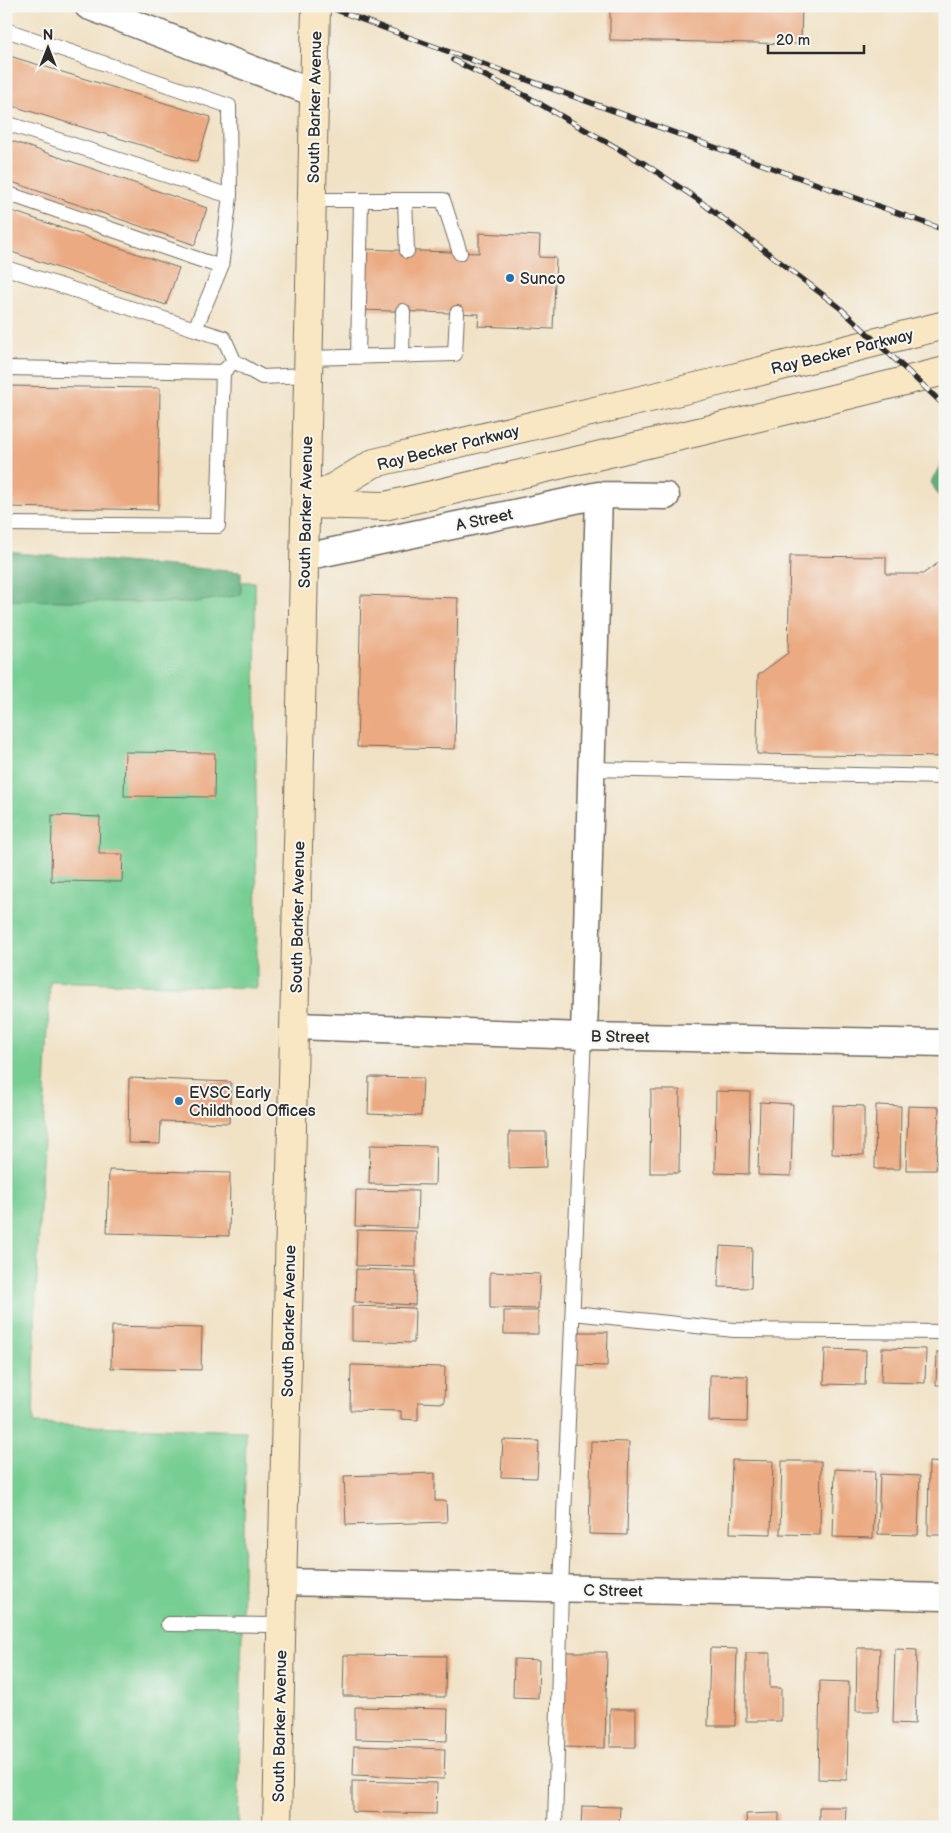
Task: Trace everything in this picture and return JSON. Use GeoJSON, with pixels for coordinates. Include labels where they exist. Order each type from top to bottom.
{"type":"FeatureCollection","features":[{"type":"Feature","properties":{"kind":"main road","name":"South Barker Avenue"},"geometry":{"type":"LineString","coordinates":[[277,1827],[316,6]]}},
{"type":"Feature","properties":{"kind":"main road","name":"Ray Becker Parkway"},"geometry":{"type":"LineString","coordinates":[[306,504],[374,463],[700,386],[945,325]]}},
{"type":"Feature","properties":{"kind":"main road"},"geometry":{"type":"LineString","coordinates":[[306,504],[385,506],[729,425],[945,370]]}},
{"type":"Feature","properties":{"kind":"street"},"geometry":{"type":"LineString","coordinates":[[88,6],[314,93]]}},
{"type":"Feature","properties":{"kind":"street"},"geometry":{"type":"LineString","coordinates":[[584,1036],[599,495]]}},
{"type":"Feature","properties":{"kind":"street","name":"A Street"},"geometry":{"type":"LineString","coordinates":[[305,557],[599,495],[666,496]]}},
{"type":"Feature","properties":{"kind":"street","name":"B Street"},"geometry":{"type":"LineString","coordinates":[[294,1026],[584,1036],[945,1042]]}},
{"type":"Feature","properties":{"kind":"street","name":"C Street"},"geometry":{"type":"LineString","coordinates":[[282,1582],[945,1597]]}},
{"type":"Feature","properties":{"kind":"lane"},"geometry":{"type":"LineString","coordinates":[[6,30],[229,106],[230,196],[221,266],[195,328]]}},
{"type":"Feature","properties":{"kind":"lane"},"geometry":{"type":"LineString","coordinates":[[6,123],[230,196]]}},
{"type":"Feature","properties":{"kind":"lane"},"geometry":{"type":"LineString","coordinates":[[6,193],[221,266]]}},
{"type":"Feature","properties":{"kind":"lane"},"geometry":{"type":"LineString","coordinates":[[312,200],[443,200],[460,253]]}},
{"type":"Feature","properties":{"kind":"lane"},"geometry":{"type":"LineString","coordinates":[[358,357],[361,200]]}},
{"type":"Feature","properties":{"kind":"lane"},"geometry":{"type":"LineString","coordinates":[[404,200],[407,251]]}},
{"type":"Feature","properties":{"kind":"lane"},"geometry":{"type":"LineString","coordinates":[[6,268],[224,338],[234,361],[262,377],[358,357],[455,354],[457,313]]}},
{"type":"Feature","properties":{"kind":"lane"},"geometry":{"type":"LineString","coordinates":[[402,356],[403,312]]}},
{"type":"Feature","properties":{"kind":"lane"},"geometry":{"type":"LineString","coordinates":[[6,524],[218,526],[223,372],[234,361]]}},
{"type":"Feature","properties":{"kind":"lane"},"geometry":{"type":"LineString","coordinates":[[6,368],[223,372]]}},
{"type":"Feature","properties":{"kind":"lane"},"geometry":{"type":"LineString","coordinates":[[592,769],[945,777]]}},
{"type":"Feature","properties":{"kind":"lane"},"geometry":{"type":"LineString","coordinates":[[555,1827],[561,1588],[584,1036]]}},
{"type":"Feature","properties":{"kind":"lane"},"geometry":{"type":"LineString","coordinates":[[572,1313],[734,1330],[945,1332]]}},
{"type":"Feature","properties":{"kind":"lane"},"geometry":{"type":"LineString","coordinates":[[168,1624],[281,1625]]}},
{"type":"Feature","properties":{"kind":"green space"},"geometry":{"type":"Polygon","coordinates":[[[942,462],[945,464],[945,507],[931,482],[942,462]]]}},
{"type":"Feature","properties":{"kind":"green space"},"geometry":{"type":"Polygon","coordinates":[[[6,552],[241,572],[241,595],[189,603],[6,600],[6,552]]]}},
{"type":"Feature","properties":{"kind":"green space"},"geometry":{"type":"Polygon","coordinates":[[[6,581],[255,582],[257,988],[50,981],[36,1297],[33,1424],[246,1431],[238,1827],[6,1827],[6,581]]]}},
{"type":"Feature","properties":{"kind":"building"},"geometry":{"type":"Polygon","coordinates":[[[610,6],[802,6],[801,44],[610,40],[610,6]]]}},
{"type":"Feature","properties":{"kind":"building"},"geometry":{"type":"Polygon","coordinates":[[[6,55],[211,117],[197,162],[6,104],[6,55]]]}},
{"type":"Feature","properties":{"kind":"building"},"geometry":{"type":"Polygon","coordinates":[[[6,139],[207,208],[195,245],[6,180],[6,139]]]}},
{"type":"Feature","properties":{"kind":"building"},"geometry":{"type":"Polygon","coordinates":[[[6,209],[179,268],[166,305],[6,250],[6,209]]]}},
{"type":"Feature","properties":{"kind":"building"},"geometry":{"type":"Polygon","coordinates":[[[479,233],[540,236],[539,257],[556,258],[553,329],[478,326],[479,314],[362,310],[363,249],[479,253],[479,233]]]}},
{"type":"Feature","properties":{"kind":"building"},"geometry":{"type":"Polygon","coordinates":[[[6,386],[160,388],[158,510],[6,507],[6,386]]]}},
{"type":"Feature","properties":{"kind":"building"},"geometry":{"type":"Polygon","coordinates":[[[790,556],[886,557],[886,574],[923,574],[945,558],[945,757],[757,754],[758,675],[788,653],[790,556]]]}},
{"type":"Feature","properties":{"kind":"building"},"geometry":{"type":"Polygon","coordinates":[[[361,595],[458,598],[455,749],[357,747],[361,595]]]}},
{"type":"Feature","properties":{"kind":"building"},"geometry":{"type":"Polygon","coordinates":[[[125,752],[215,753],[214,797],[124,796],[125,752]]]}},
{"type":"Feature","properties":{"kind":"building"},"geometry":{"type":"Polygon","coordinates":[[[52,815],[100,817],[99,854],[123,854],[122,882],[51,881],[52,815]]]}},
{"type":"Feature","properties":{"kind":"building"},"geometry":{"type":"Polygon","coordinates":[[[369,1077],[423,1078],[421,1116],[368,1114],[369,1077]]]}},
{"type":"Feature","properties":{"kind":"building","name":"EVSC Early Childhood Offices"},"geometry":{"type":"Polygon","coordinates":[[[129,1078],[231,1082],[229,1123],[161,1121],[160,1144],[128,1143],[129,1078]]]}},
{"type":"Feature","properties":{"kind":"building"},"geometry":{"type":"Polygon","coordinates":[[[651,1090],[680,1090],[679,1173],[650,1173],[651,1090]]]}},
{"type":"Feature","properties":{"kind":"building"},"geometry":{"type":"Polygon","coordinates":[[[716,1091],[750,1092],[749,1174],[715,1173],[716,1091]]]}},
{"type":"Feature","properties":{"kind":"building"},"geometry":{"type":"Polygon","coordinates":[[[760,1102],[793,1104],[791,1176],[758,1175],[760,1102]]]}},
{"type":"Feature","properties":{"kind":"building"},"geometry":{"type":"Polygon","coordinates":[[[833,1105],[864,1106],[864,1155],[832,1154],[833,1105]]]}},
{"type":"Feature","properties":{"kind":"building"},"geometry":{"type":"Polygon","coordinates":[[[876,1105],[901,1106],[900,1169],[875,1169],[876,1105]]]}},
{"type":"Feature","properties":{"kind":"building"},"geometry":{"type":"Polygon","coordinates":[[[908,1106],[939,1107],[936,1170],[906,1170],[908,1106]]]}},
{"type":"Feature","properties":{"kind":"building"},"geometry":{"type":"Polygon","coordinates":[[[509,1132],[546,1132],[547,1167],[509,1168],[509,1132]]]}},
{"type":"Feature","properties":{"kind":"building"},"geometry":{"type":"Polygon","coordinates":[[[370,1145],[436,1146],[435,1185],[369,1184],[370,1145]]]}},
{"type":"Feature","properties":{"kind":"building"},"geometry":{"type":"Polygon","coordinates":[[[109,1170],[230,1173],[229,1236],[107,1233],[109,1170]]]}},
{"type":"Feature","properties":{"kind":"building"},"geometry":{"type":"Polygon","coordinates":[[[356,1190],[418,1191],[417,1228],[355,1226],[356,1190]]]}},
{"type":"Feature","properties":{"kind":"building"},"geometry":{"type":"Polygon","coordinates":[[[357,1230],[416,1231],[416,1267],[356,1266],[357,1230]]]}},
{"type":"Feature","properties":{"kind":"building"},"geometry":{"type":"Polygon","coordinates":[[[720,1246],[752,1248],[751,1288],[718,1287],[720,1246]]]}},
{"type":"Feature","properties":{"kind":"building"},"geometry":{"type":"Polygon","coordinates":[[[356,1269],[416,1271],[415,1305],[355,1302],[356,1269]]]}},
{"type":"Feature","properties":{"kind":"building"},"geometry":{"type":"Polygon","coordinates":[[[490,1272],[540,1274],[538,1309],[490,1308],[490,1272]]]}},
{"type":"Feature","properties":{"kind":"building"},"geometry":{"type":"Polygon","coordinates":[[[352,1306],[415,1308],[414,1343],[352,1341],[352,1306]]]}},
{"type":"Feature","properties":{"kind":"building"},"geometry":{"type":"Polygon","coordinates":[[[504,1311],[538,1311],[538,1334],[504,1334],[504,1311]]]}},
{"type":"Feature","properties":{"kind":"building"},"geometry":{"type":"Polygon","coordinates":[[[112,1326],[202,1328],[201,1370],[111,1368],[112,1326]]]}},
{"type":"Feature","properties":{"kind":"building"},"geometry":{"type":"Polygon","coordinates":[[[573,1332],[608,1332],[607,1366],[573,1365],[573,1332]]]}},
{"type":"Feature","properties":{"kind":"building"},"geometry":{"type":"Polygon","coordinates":[[[882,1348],[926,1349],[925,1383],[881,1382],[882,1348]]]}},
{"type":"Feature","properties":{"kind":"building"},"geometry":{"type":"Polygon","coordinates":[[[825,1349],[866,1350],[865,1385],[824,1384],[825,1349]]]}},
{"type":"Feature","properties":{"kind":"building"},"geometry":{"type":"Polygon","coordinates":[[[937,1352],[945,1352],[945,1385],[936,1385],[937,1352]]]}},
{"type":"Feature","properties":{"kind":"building"},"geometry":{"type":"Polygon","coordinates":[[[351,1365],[445,1367],[444,1403],[418,1402],[418,1420],[401,1419],[401,1411],[350,1410],[351,1365]]]}},
{"type":"Feature","properties":{"kind":"building"},"geometry":{"type":"Polygon","coordinates":[[[710,1375],[748,1376],[747,1422],[709,1421],[710,1375]]]}},
{"type":"Feature","properties":{"kind":"building"},"geometry":{"type":"Polygon","coordinates":[[[503,1440],[539,1441],[537,1478],[501,1477],[503,1440]]]}},
{"type":"Feature","properties":{"kind":"building"},"geometry":{"type":"Polygon","coordinates":[[[591,1441],[629,1442],[627,1535],[589,1534],[591,1441]]]}},
{"type":"Feature","properties":{"kind":"building"},"geometry":{"type":"Polygon","coordinates":[[[732,1460],[773,1461],[771,1534],[730,1533],[732,1460]]]}},
{"type":"Feature","properties":{"kind":"building"},"geometry":{"type":"Polygon","coordinates":[[[782,1461],[821,1461],[820,1535],[780,1534],[782,1461]]]}},
{"type":"Feature","properties":{"kind":"building"},"geometry":{"type":"Polygon","coordinates":[[[929,1462],[945,1463],[945,1535],[928,1535],[929,1462]]]}},
{"type":"Feature","properties":{"kind":"building"},"geometry":{"type":"Polygon","coordinates":[[[835,1469],[875,1471],[873,1538],[833,1537],[835,1469]]]}},
{"type":"Feature","properties":{"kind":"building"},"geometry":{"type":"Polygon","coordinates":[[[435,1473],[435,1501],[446,1501],[447,1522],[346,1525],[344,1476],[435,1473]]]}},
{"type":"Feature","properties":{"kind":"building"},"geometry":{"type":"Polygon","coordinates":[[[880,1474],[920,1476],[918,1535],[878,1534],[880,1474]]]}},
{"type":"Feature","properties":{"kind":"building"},"geometry":{"type":"Polygon","coordinates":[[[710,1648],[737,1649],[735,1726],[708,1726],[710,1648]]]}},
{"type":"Feature","properties":{"kind":"building"},"geometry":{"type":"Polygon","coordinates":[[[857,1648],[880,1648],[878,1711],[856,1711],[857,1648]]]}},
{"type":"Feature","properties":{"kind":"building"},"geometry":{"type":"Polygon","coordinates":[[[895,1649],[917,1650],[915,1724],[893,1723],[895,1649]]]}},
{"type":"Feature","properties":{"kind":"building"},"geometry":{"type":"Polygon","coordinates":[[[566,1652],[607,1652],[605,1748],[563,1747],[566,1652]]]}},
{"type":"Feature","properties":{"kind":"building"},"geometry":{"type":"Polygon","coordinates":[[[746,1653],[770,1653],[770,1688],[781,1688],[781,1721],[746,1721],[746,1653]]]}},
{"type":"Feature","properties":{"kind":"building"},"geometry":{"type":"Polygon","coordinates":[[[344,1655],[446,1656],[445,1697],[343,1696],[344,1655]]]}},
{"type":"Feature","properties":{"kind":"building"},"geometry":{"type":"Polygon","coordinates":[[[514,1659],[539,1660],[538,1698],[513,1697],[514,1659]]]}},
{"type":"Feature","properties":{"kind":"building"},"geometry":{"type":"Polygon","coordinates":[[[820,1681],[849,1682],[847,1780],[818,1779],[820,1681]]]}},
{"type":"Feature","properties":{"kind":"building"},"geometry":{"type":"Polygon","coordinates":[[[355,1707],[448,1709],[447,1741],[355,1739],[355,1707]]]}},
{"type":"Feature","properties":{"kind":"building"},"geometry":{"type":"Polygon","coordinates":[[[610,1709],[636,1709],[636,1747],[610,1747],[610,1709]]]}},
{"type":"Feature","properties":{"kind":"building"},"geometry":{"type":"Polygon","coordinates":[[[354,1746],[445,1749],[444,1779],[353,1775],[354,1746]]]}},
{"type":"Feature","properties":{"kind":"building"},"geometry":{"type":"Polygon","coordinates":[[[352,1781],[437,1783],[436,1814],[352,1812],[352,1781]]]}},
{"type":"Feature","properties":{"kind":"building"},"geometry":{"type":"Polygon","coordinates":[[[582,1806],[620,1807],[619,1827],[581,1827],[582,1806]]]}},
{"type":"Feature","properties":{"kind":"building"},"geometry":{"type":"Polygon","coordinates":[[[819,1807],[846,1807],[845,1827],[819,1827],[819,1807]]]}},
{"type":"Feature","properties":{"kind":"building"},"geometry":{"type":"Polygon","coordinates":[[[779,1813],[779,1827],[747,1827],[746,1814],[779,1813]]]}},
{"type":"Feature","properties":{"kind":"railway"},"geometry":{"type":"LineString","coordinates":[[326,6],[945,230]]}},
{"type":"Feature","properties":{"kind":"railway"},"geometry":{"type":"LineString","coordinates":[[453,60],[526,96],[645,164],[697,199],[839,307],[945,406]]}},
{"type":"Feature","properties":{"kind":"place","name":"Sunco"},"geometry":{"type":"Point","coordinates":[510,278]}},
{"type":"Feature","properties":{"kind":"place","name":"EVSC Early Childhood Offices"},"geometry":{"type":"Point","coordinates":[179,1101]}}]}
